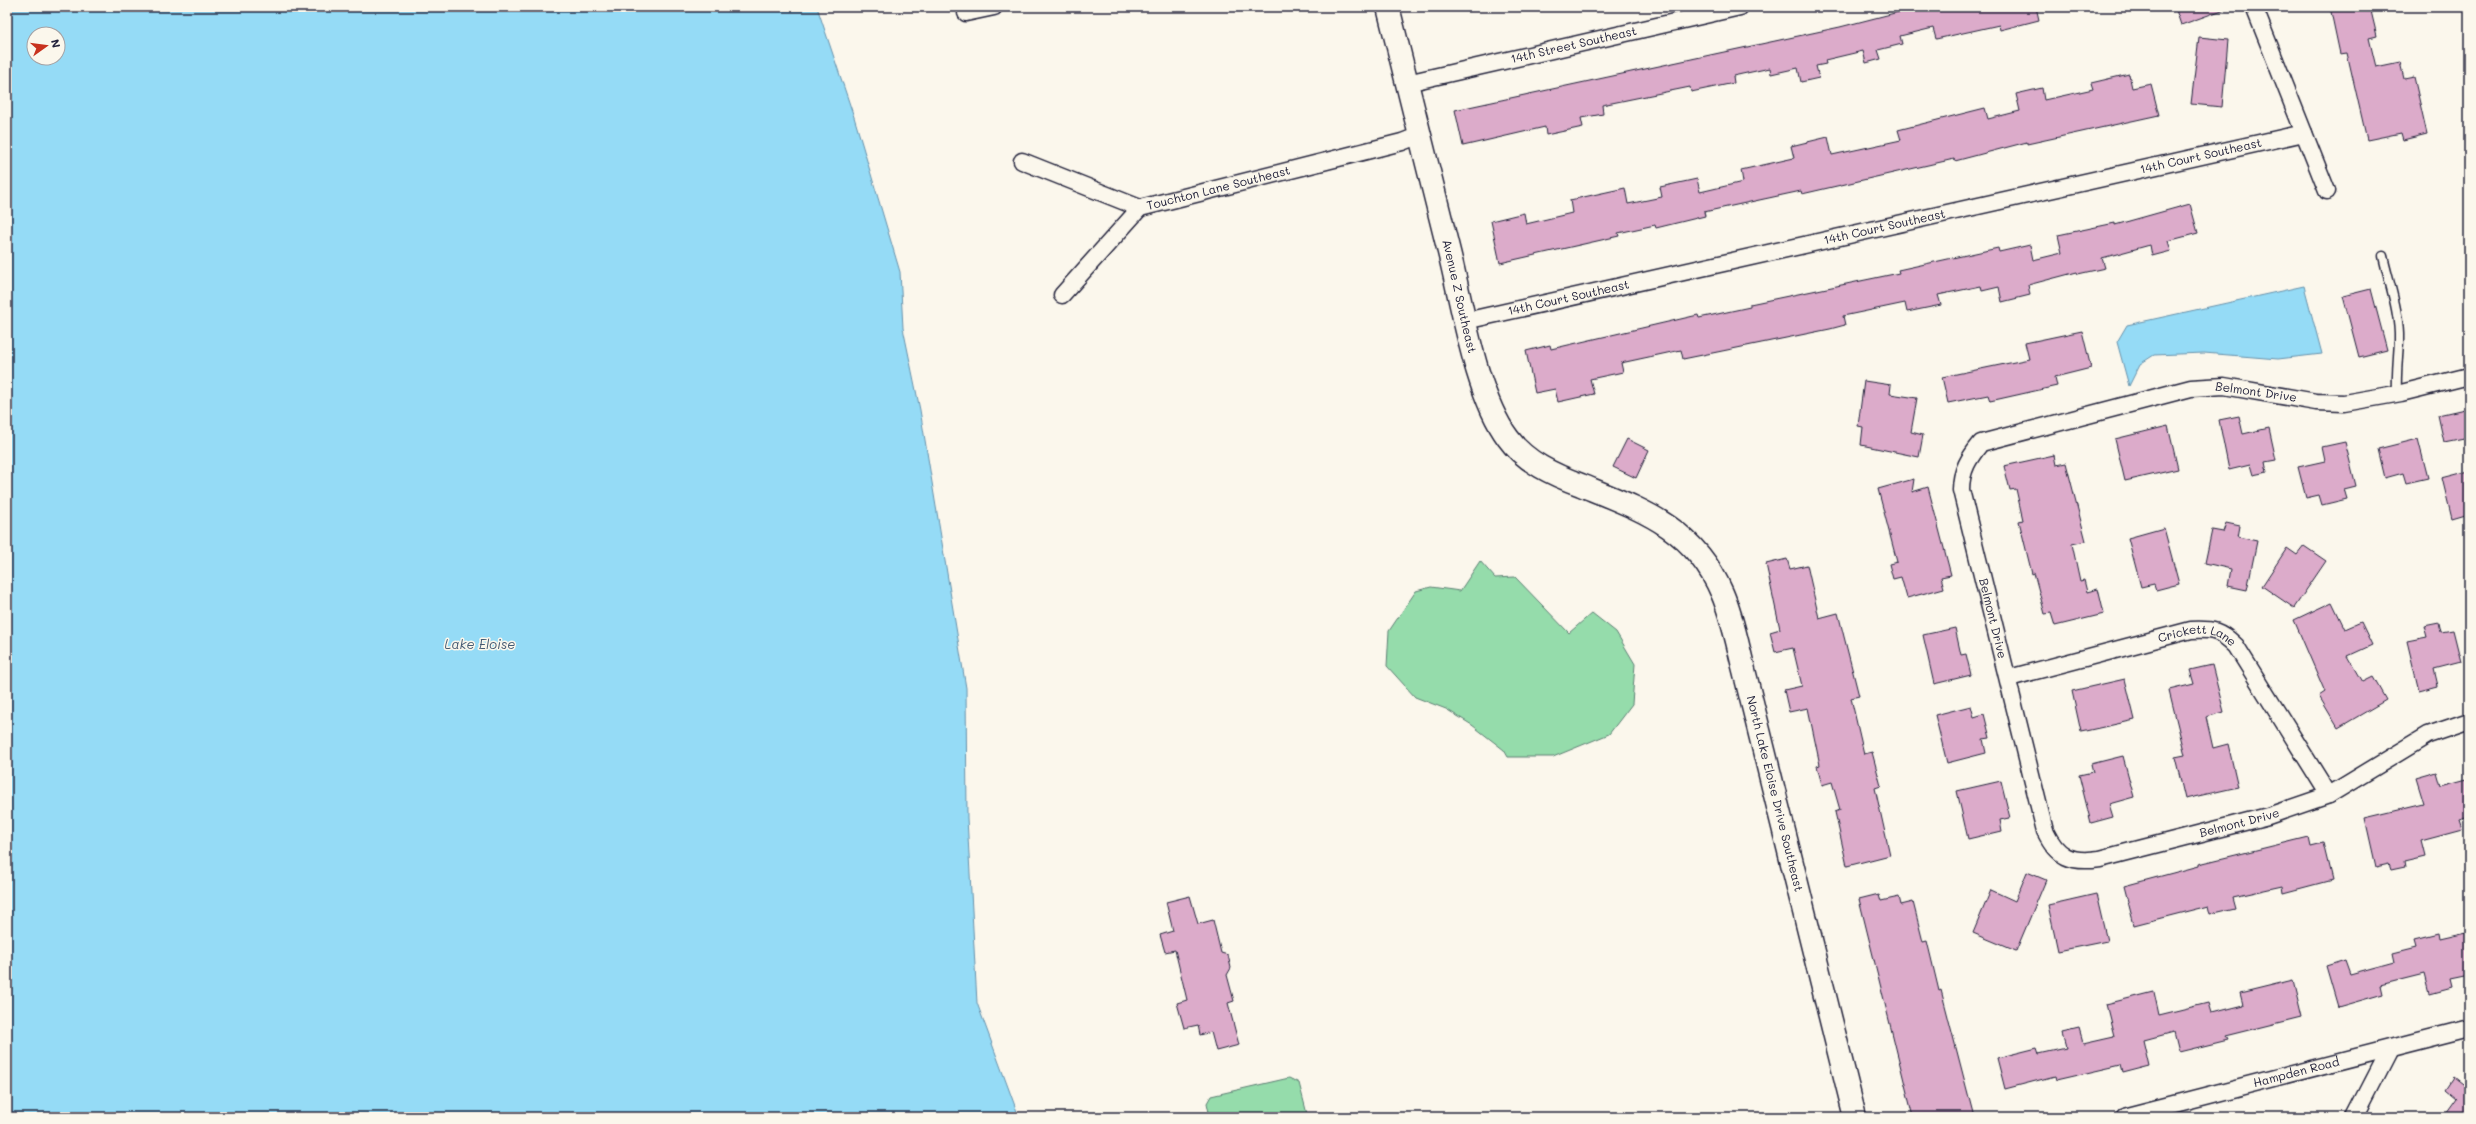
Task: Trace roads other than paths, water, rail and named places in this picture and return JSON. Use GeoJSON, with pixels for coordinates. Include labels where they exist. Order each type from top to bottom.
{"type":"FeatureCollection","features":[{"type":"Feature","properties":{"kind":"street"},"geometry":{"type":"LineString","coordinates":[[966,13],[994,7]]}},
{"type":"Feature","properties":{"kind":"street","name":"Avenue Z Southeast"},"geometry":{"type":"LineString","coordinates":[[1388,7],[1465,322],[1492,411],[1507,437],[1517,450],[1549,472],[1635,508]]}},
{"type":"Feature","properties":{"kind":"street","name":"14th Street Southeast"},"geometry":{"type":"LineString","coordinates":[[1407,83],[1740,7]]}},
{"type":"Feature","properties":{"kind":"street"},"geometry":{"type":"LineString","coordinates":[[2254,7],[2327,191]]}},
{"type":"Feature","properties":{"kind":"street","name":"14th Court Southeast"},"geometry":{"type":"LineString","coordinates":[[1465,322],[2304,133]]}},
{"type":"Feature","properties":{"kind":"street","name":"Touchton Lane Southeast"},"geometry":{"type":"LineString","coordinates":[[1022,161],[1140,208],[1402,142],[1420,135]]}},
{"type":"Feature","properties":{"kind":"street"},"geometry":{"type":"LineString","coordinates":[[1062,295],[1140,208]]}},
{"type":"Feature","properties":{"kind":"street","name":"Belmont Drive"},"geometry":{"type":"LineString","coordinates":[[2469,376],[2360,402],[2330,403],[2224,386],[2191,388],[2039,426],[1981,443],[1971,456],[1961,475],[1961,490],[2009,678],[2045,831],[2060,853],[2070,859],[2084,861],[2100,859],[2268,816],[2329,795],[2428,735],[2469,721]]}},
{"type":"Feature","properties":{"kind":"street","name":"North Lake Eloise Drive Southeast"},"geometry":{"type":"LineString","coordinates":[[1635,508],[1662,520],[1689,542],[1710,567],[1723,593],[1743,666],[1855,1117]]}},
{"type":"Feature","properties":{"kind":"street","name":"Crickett Lane"},"geometry":{"type":"LineString","coordinates":[[2009,678],[2191,630],[2206,630],[2224,634],[2236,646],[2329,795]]}},
{"type":"Feature","properties":{"kind":"street","name":"Hampden Road"},"geometry":{"type":"LineString","coordinates":[[2123,1117],[2469,1028]]}},
{"type":"Feature","properties":{"kind":"street"},"geometry":{"type":"LineString","coordinates":[[2355,1117],[2390,1049]]}},
{"type":"Feature","properties":{"kind":"lane"},"geometry":{"type":"LineString","coordinates":[[2383,256],[2398,322],[2399,341],[2395,373],[2398,394]]}},
{"type":"Feature","properties":{"kind":"water","name":"Lake Eloise"},"geometry":{"type":"Polygon","coordinates":[[[7,7],[817,7],[854,117],[900,272],[903,328],[920,410],[966,688],[967,818],[977,1003],[1019,1117],[7,1117],[7,7]]]}},
{"type":"Feature","properties":{"kind":"water"},"geometry":{"type":"Polygon","coordinates":[[[2304,286],[2322,354],[2278,359],[2204,353],[2154,355],[2140,364],[2129,386],[2117,342],[2127,325],[2304,286]]]}}]}
